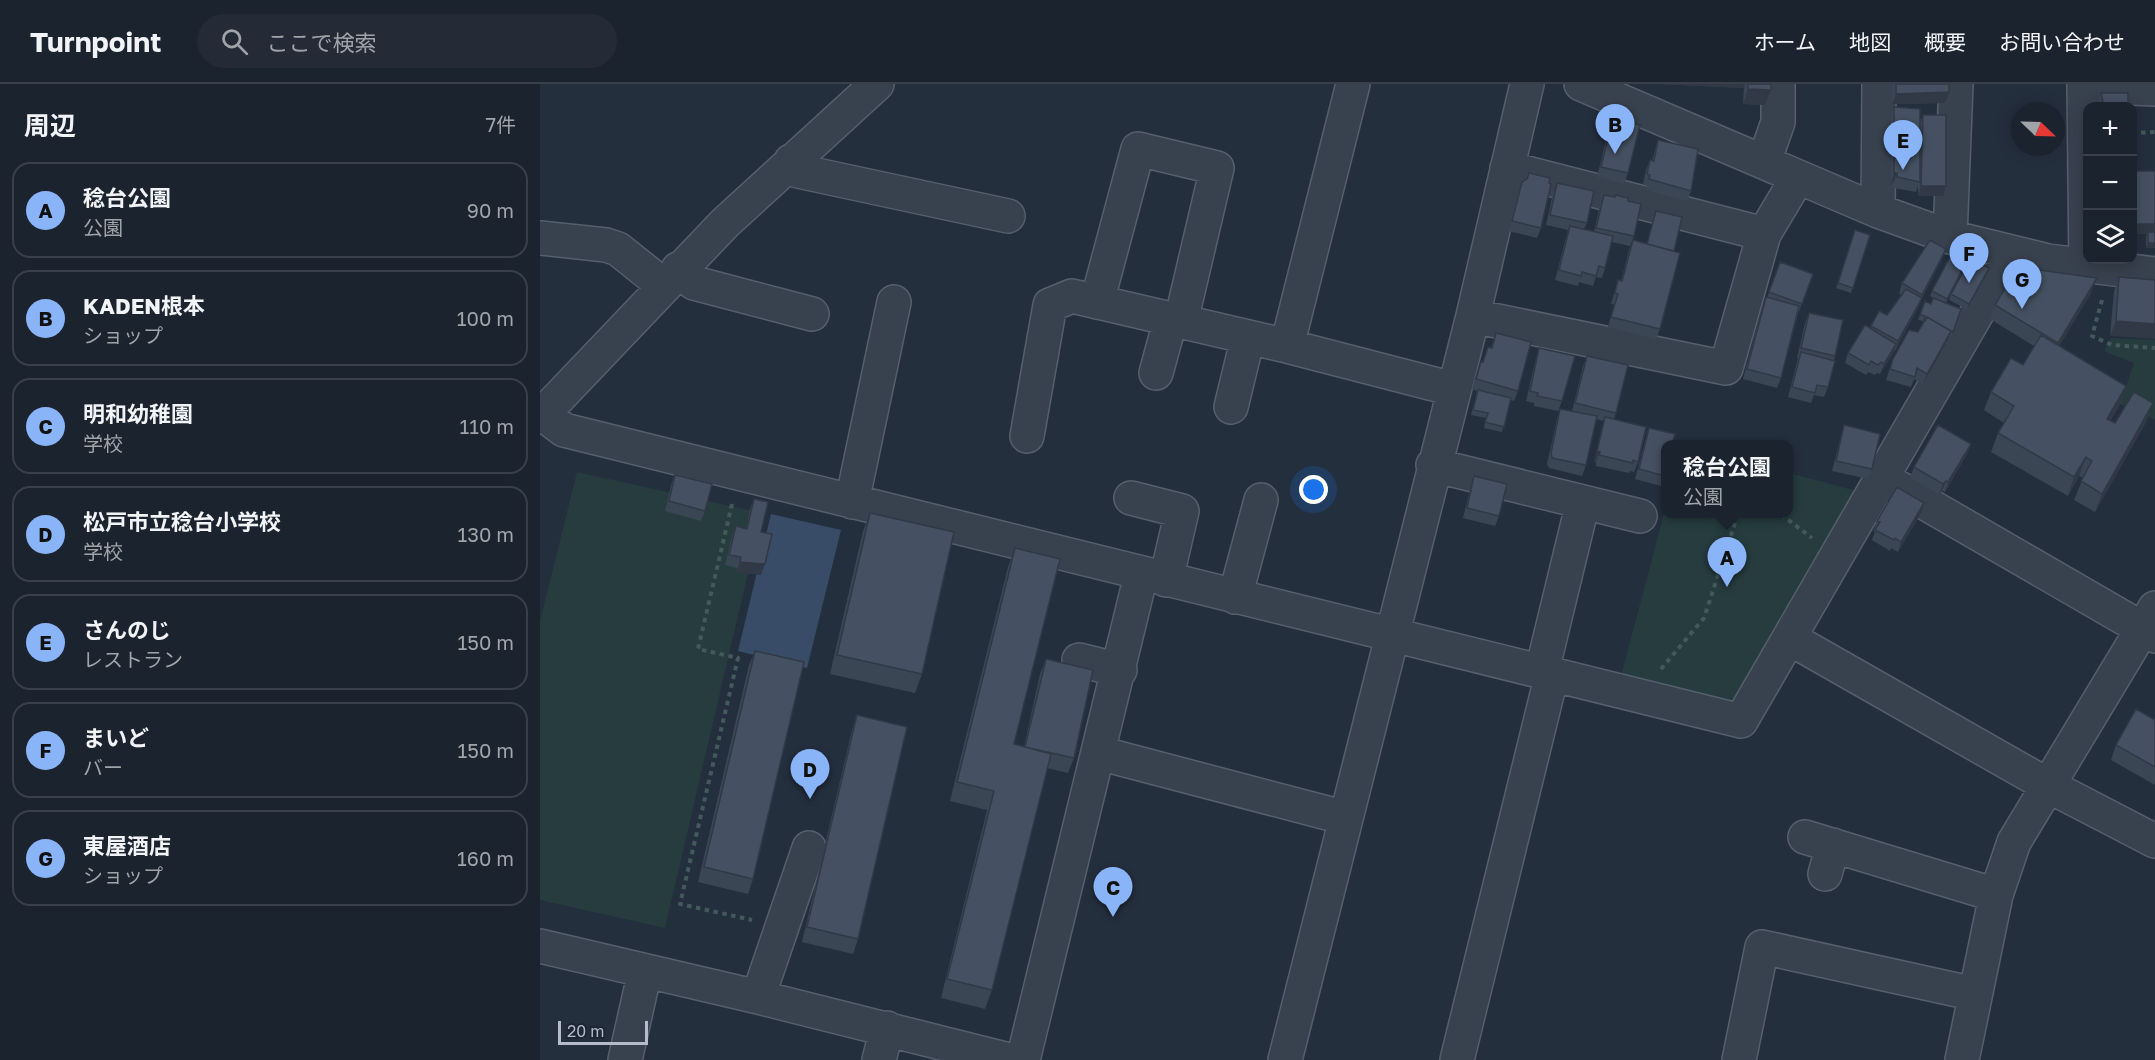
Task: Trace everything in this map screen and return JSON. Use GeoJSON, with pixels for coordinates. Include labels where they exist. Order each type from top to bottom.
{"type":"FeatureCollection","features":[{"type":"Feature","properties":{"kind":"street"},"geometry":{"type":"LineString","coordinates":[[877,84],[791,161],[671,277],[542,416],[564,430],[1741,721],[2002,270],[2008,253]]}},
{"type":"Feature","properties":{"kind":"street"},"geometry":{"type":"LineString","coordinates":[[1287,346],[1353,84]]}},
{"type":"Feature","properties":{"kind":"street"},"geometry":{"type":"LineString","coordinates":[[1285,1060],[1433,465],[1473,316],[1527,84]]}},
{"type":"Feature","properties":{"kind":"street"},"geometry":{"type":"LineString","coordinates":[[1581,84],[1625,93],[1764,162],[1878,211],[1950,237],[2096,279],[2155,274]]}},
{"type":"Feature","properties":{"kind":"street"},"geometry":{"type":"LineString","coordinates":[[1764,162],[1778,122],[1778,84]]}},
{"type":"Feature","properties":{"kind":"street"},"geometry":{"type":"LineString","coordinates":[[1878,211],[1879,84]]}},
{"type":"Feature","properties":{"kind":"street"},"geometry":{"type":"LineString","coordinates":[[1950,237],[1956,84]]}},
{"type":"Feature","properties":{"kind":"street"},"geometry":{"type":"LineString","coordinates":[[2096,279],[2084,86],[2155,89]]}},
{"type":"Feature","properties":{"kind":"street"},"geometry":{"type":"LineString","coordinates":[[1097,302],[1138,148],[1217,168],[1176,320],[1156,373]]}},
{"type":"Feature","properties":{"kind":"street"},"geometry":{"type":"LineString","coordinates":[[791,161],[798,171],[1008,216]]}},
{"type":"Feature","properties":{"kind":"street"},"geometry":{"type":"LineString","coordinates":[[1507,168],[1764,234]]}},
{"type":"Feature","properties":{"kind":"street"},"geometry":{"type":"LineString","coordinates":[[1473,316],[1726,368],[1764,234],[1798,177]]}},
{"type":"Feature","properties":{"kind":"street"},"geometry":{"type":"LineString","coordinates":[[540,238],[606,245],[671,277],[812,314]]}},
{"type":"Feature","properties":{"kind":"street"},"geometry":{"type":"LineString","coordinates":[[1027,436],[1050,306],[1072,296],[1287,346],[1453,389]]}},
{"type":"Feature","properties":{"kind":"street"},"geometry":{"type":"LineString","coordinates":[[852,502],[894,303]]}},
{"type":"Feature","properties":{"kind":"street"},"geometry":{"type":"LineString","coordinates":[[1231,407],[1248,337]]}},
{"type":"Feature","properties":{"kind":"street"},"geometry":{"type":"LineString","coordinates":[[1433,465],[1640,516]]}},
{"type":"Feature","properties":{"kind":"street"},"geometry":{"type":"LineString","coordinates":[[1882,478],[2151,624],[2014,842],[1996,894],[1962,1060]]}},
{"type":"Feature","properties":{"kind":"street"},"geometry":{"type":"LineString","coordinates":[[1023,1060],[1120,670],[1154,577],[1182,511],[1131,498]]}},
{"type":"Feature","properties":{"kind":"street"},"geometry":{"type":"LineString","coordinates":[[1235,597],[1261,500]]}},
{"type":"Feature","properties":{"kind":"street"},"geometry":{"type":"LineString","coordinates":[[1457,1060],[1547,673],[1582,502]]}},
{"type":"Feature","properties":{"kind":"street"},"geometry":{"type":"LineString","coordinates":[[1789,638],[2049,786],[2155,841]]}},
{"type":"Feature","properties":{"kind":"street"},"geometry":{"type":"LineString","coordinates":[[1080,660],[1120,670]]}},
{"type":"Feature","properties":{"kind":"street"},"geometry":{"type":"LineString","coordinates":[[1099,753],[1347,818]]}},
{"type":"Feature","properties":{"kind":"street"},"geometry":{"type":"LineString","coordinates":[[758,997],[808,848]]}},
{"type":"Feature","properties":{"kind":"street"},"geometry":{"type":"LineString","coordinates":[[1821,852],[1996,894]]}},
{"type":"Feature","properties":{"kind":"street"},"geometry":{"type":"LineString","coordinates":[[540,946],[887,1028],[1009,1060]]}},
{"type":"Feature","properties":{"kind":"street"},"geometry":{"type":"LineString","coordinates":[[1739,1060],[1762,947],[1975,994]]}},
{"type":"Feature","properties":{"kind":"street"},"geometry":{"type":"LineString","coordinates":[[625,1060],[645,971]]}},
{"type":"Feature","properties":{"kind":"street"},"geometry":{"type":"LineString","coordinates":[[879,1060],[887,1028]]}},
{"type":"Feature","properties":{"kind":"path"},"geometry":{"type":"LineString","coordinates":[[2137,133],[2155,132]]}},
{"type":"Feature","properties":{"kind":"path"},"geometry":{"type":"LineString","coordinates":[[2096,279],[2092,336],[2112,345],[2155,348]]}},
{"type":"Feature","properties":{"kind":"path"},"geometry":{"type":"LineString","coordinates":[[733,499],[698,650],[738,658],[680,904],[781,926]]}},
{"type":"Feature","properties":{"kind":"path"},"geometry":{"type":"LineString","coordinates":[[1638,696],[1704,618],[1736,518]]}},
{"type":"Feature","properties":{"kind":"path"},"geometry":{"type":"LineString","coordinates":[[1786,518],[1836,557]]}},
{"type":"Feature","properties":{"kind":"green space"},"geometry":{"type":"Polygon","coordinates":[[[2111,338],[2155,340],[2155,420],[2120,404],[2134,363],[2104,351],[2111,338]]]}},
{"type":"Feature","properties":{"kind":"green space"},"geometry":{"type":"Polygon","coordinates":[[[577,472],[762,513],[665,928],[540,900],[540,621],[577,472]]]}},
{"type":"Feature","properties":{"kind":"green space"},"geometry":{"type":"Polygon","coordinates":[[[1793,474],[1864,493],[1738,708],[1620,680],[1663,518],[1793,518],[1793,474]]]}},
{"type":"Feature","properties":{"kind":"water"},"geometry":{"type":"Polygon","coordinates":[[[771,514],[841,530],[807,668],[738,651],[771,514]]]}},
{"type":"Feature","properties":{"kind":"building"},"geometry":{"type":"Polygon","coordinates":[[[1748,84],[1771,84],[1771,90],[1748,89],[1748,84]]]}},
{"type":"Feature","properties":{"kind":"building"},"geometry":{"type":"Polygon","coordinates":[[[1896,84],[1949,84],[1949,92],[1896,94],[1896,84]]]}},
{"type":"Feature","properties":{"kind":"building"},"geometry":{"type":"Polygon","coordinates":[[[2101,93],[2128,93],[2128,102],[2103,102],[2101,93]]]}},
{"type":"Feature","properties":{"kind":"building"},"geometry":{"type":"Polygon","coordinates":[[[1894,107],[1920,109],[1920,182],[1897,177],[1897,173],[1894,173],[1894,107]]]}},
{"type":"Feature","properties":{"kind":"building"},"geometry":{"type":"Polygon","coordinates":[[[1923,115],[1946,115],[1946,186],[1921,186],[1923,115]]]}},
{"type":"Feature","properties":{"kind":"building"},"geometry":{"type":"Polygon","coordinates":[[[1613,118],[1640,125],[1628,173],[1601,167],[1613,118]]]}},
{"type":"Feature","properties":{"kind":"building"},"geometry":{"type":"Polygon","coordinates":[[[1658,140],[1698,149],[1691,191],[1649,179],[1650,175],[1647,174],[1650,160],[1654,161],[1658,140]]]}},
{"type":"Feature","properties":{"kind":"building"},"geometry":{"type":"Polygon","coordinates":[[[2137,171],[2155,171],[2155,224],[2137,224],[2137,171]]]}},
{"type":"Feature","properties":{"kind":"building"},"geometry":{"type":"Polygon","coordinates":[[[1529,173],[1550,178],[1549,183],[1551,184],[1541,228],[1512,221],[1522,182],[1527,179],[1529,173]]]}},
{"type":"Feature","properties":{"kind":"building"},"geometry":{"type":"Polygon","coordinates":[[[1557,183],[1594,191],[1587,223],[1550,215],[1557,183]]]}},
{"type":"Feature","properties":{"kind":"building"},"geometry":{"type":"Polygon","coordinates":[[[1604,195],[1628,198],[1628,201],[1641,204],[1634,236],[1596,228],[1604,195]]]}},
{"type":"Feature","properties":{"kind":"building"},"geometry":{"type":"Polygon","coordinates":[[[1656,211],[1682,217],[1674,251],[1647,244],[1656,211]]]}},
{"type":"Feature","properties":{"kind":"building"},"geometry":{"type":"Polygon","coordinates":[[[1570,226],[1613,236],[1605,268],[1599,266],[1596,276],[1582,272],[1581,276],[1559,270],[1570,226]]]}},
{"type":"Feature","properties":{"kind":"building"},"geometry":{"type":"Polygon","coordinates":[[[1855,230],[1870,235],[1853,288],[1838,283],[1855,230]]]}},
{"type":"Feature","properties":{"kind":"building"},"geometry":{"type":"Polygon","coordinates":[[[2148,232],[2155,232],[2155,243],[2148,243],[2148,232]]]}},
{"type":"Feature","properties":{"kind":"building"},"geometry":{"type":"Polygon","coordinates":[[[1633,240],[1680,253],[1660,329],[1611,317],[1618,294],[1615,293],[1618,280],[1622,281],[1633,240]]]}},
{"type":"Feature","properties":{"kind":"building"},"geometry":{"type":"Polygon","coordinates":[[[1930,240],[1946,249],[1922,295],[1902,283],[1930,240]]]}},
{"type":"Feature","properties":{"kind":"building"},"geometry":{"type":"Polygon","coordinates":[[[1952,253],[1967,261],[1947,299],[1932,291],[1952,253]]]}},
{"type":"Feature","properties":{"kind":"building"},"geometry":{"type":"Polygon","coordinates":[[[1971,258],[1989,268],[1969,304],[1951,294],[1971,258]]]}},
{"type":"Feature","properties":{"kind":"building"},"geometry":{"type":"Polygon","coordinates":[[[1780,262],[1813,274],[1802,304],[1769,292],[1780,262]]]}},
{"type":"Feature","properties":{"kind":"building"},"geometry":{"type":"Polygon","coordinates":[[[2017,267],[2097,278],[2058,343],[1995,305],[2017,267]]]}},
{"type":"Feature","properties":{"kind":"building"},"geometry":{"type":"Polygon","coordinates":[[[2119,277],[2155,280],[2155,324],[2116,321],[2119,277]]]}},
{"type":"Feature","properties":{"kind":"building"},"geometry":{"type":"Polygon","coordinates":[[[1906,289],[1922,298],[1898,341],[1871,326],[1879,311],[1887,315],[1906,289]]]}},
{"type":"Feature","properties":{"kind":"building"},"geometry":{"type":"Polygon","coordinates":[[[1766,297],[1799,306],[1781,378],[1747,369],[1766,297]]]}},
{"type":"Feature","properties":{"kind":"building"},"geometry":{"type":"Polygon","coordinates":[[[1933,298],[1961,309],[1953,332],[1927,317],[1925,321],[1925,316],[1920,315],[1925,301],[1931,304],[1933,298]]]}},
{"type":"Feature","properties":{"kind":"building"},"geometry":{"type":"Polygon","coordinates":[[[1809,313],[1843,320],[1835,356],[1801,348],[1809,313]]]}},
{"type":"Feature","properties":{"kind":"building"},"geometry":{"type":"Polygon","coordinates":[[[1927,317],[1951,331],[1927,374],[1917,368],[1915,377],[1890,369],[1909,330],[1918,332],[1927,317]]]}},
{"type":"Feature","properties":{"kind":"building"},"geometry":{"type":"Polygon","coordinates":[[[1865,325],[1896,344],[1884,364],[1881,362],[1878,365],[1871,361],[1869,365],[1848,353],[1865,325]]]}},
{"type":"Feature","properties":{"kind":"building"},"geometry":{"type":"Polygon","coordinates":[[[1496,333],[1531,342],[1518,391],[1476,379],[1481,361],[1483,362],[1488,347],[1492,348],[1496,333]]]}},
{"type":"Feature","properties":{"kind":"building"},"geometry":{"type":"Polygon","coordinates":[[[2041,335],[2126,386],[2107,419],[2115,423],[2134,392],[2153,403],[2102,494],[2081,481],[2092,461],[2086,457],[2074,477],[1998,433],[2014,406],[1991,392],[2011,358],[2023,365],[2041,335]]]}},
{"type":"Feature","properties":{"kind":"building"},"geometry":{"type":"Polygon","coordinates":[[[1539,348],[1575,356],[1562,401],[1537,396],[1538,393],[1530,391],[1539,348]]]}},
{"type":"Feature","properties":{"kind":"building"},"geometry":{"type":"Polygon","coordinates":[[[1801,352],[1835,361],[1828,387],[1817,385],[1815,393],[1792,387],[1801,352]]]}},
{"type":"Feature","properties":{"kind":"building"},"geometry":{"type":"Polygon","coordinates":[[[1587,356],[1628,365],[1616,413],[1575,403],[1587,356]]]}},
{"type":"Feature","properties":{"kind":"building"},"geometry":{"type":"Polygon","coordinates":[[[1478,390],[1511,398],[1504,427],[1485,422],[1488,413],[1473,410],[1478,390]]]}},
{"type":"Feature","properties":{"kind":"building"},"geometry":{"type":"Polygon","coordinates":[[[1560,409],[1597,416],[1586,465],[1552,458],[1560,409]]]}},
{"type":"Feature","properties":{"kind":"building"},"geometry":{"type":"Polygon","coordinates":[[[1605,417],[1646,427],[1638,462],[1633,460],[1633,463],[1599,455],[1600,452],[1597,451],[1605,417]]]}},
{"type":"Feature","properties":{"kind":"building"},"geometry":{"type":"Polygon","coordinates":[[[1844,425],[1880,434],[1872,469],[1836,461],[1844,425]]]}},
{"type":"Feature","properties":{"kind":"building"},"geometry":{"type":"Polygon","coordinates":[[[1938,425],[1971,444],[1948,482],[1943,484],[1914,467],[1938,425]]]}},
{"type":"Feature","properties":{"kind":"building"},"geometry":{"type":"Polygon","coordinates":[[[1649,428],[1675,434],[1673,440],[1661,440],[1661,475],[1639,469],[1649,428]]]}},
{"type":"Feature","properties":{"kind":"building"},"geometry":{"type":"Polygon","coordinates":[[[675,475],[712,484],[705,511],[669,501],[675,475]]]}},
{"type":"Feature","properties":{"kind":"building"},"geometry":{"type":"Polygon","coordinates":[[[1474,476],[1507,484],[1499,516],[1467,508],[1474,476]]]}},
{"type":"Feature","properties":{"kind":"building"},"geometry":{"type":"Polygon","coordinates":[[[1897,487],[1924,503],[1901,542],[1875,530],[1880,522],[1877,521],[1897,487]]]}},
{"type":"Feature","properties":{"kind":"building"},"geometry":{"type":"Polygon","coordinates":[[[754,499],[768,502],[761,532],[772,534],[765,564],[740,562],[741,557],[729,555],[736,526],[747,529],[754,499]]]}},
{"type":"Feature","properties":{"kind":"building"},"geometry":{"type":"Polygon","coordinates":[[[870,513],[954,532],[922,674],[837,655],[870,513]]]}},
{"type":"Feature","properties":{"kind":"building"},"geometry":{"type":"Polygon","coordinates":[[[1015,548],[1060,559],[1014,744],[1051,754],[992,990],[947,979],[994,791],[957,782],[1015,548]]]}},
{"type":"Feature","properties":{"kind":"building"},"geometry":{"type":"Polygon","coordinates":[[[755,651],[804,662],[753,879],[704,867],[755,651]]]}},
{"type":"Feature","properties":{"kind":"building"},"geometry":{"type":"Polygon","coordinates":[[[1046,659],[1093,670],[1074,758],[1025,747],[1046,659]]]}},
{"type":"Feature","properties":{"kind":"building"},"geometry":{"type":"Polygon","coordinates":[[[2136,709],[2155,720],[2155,767],[2116,745],[2136,709]]]}},
{"type":"Feature","properties":{"kind":"building"},"geometry":{"type":"Polygon","coordinates":[[[857,715],[907,727],[858,939],[807,927],[857,715]]]}},
{"type":"Feature","properties":{"kind":"place","name":"KADEN根本"},"geometry":{"type":"Point","coordinates":[1615,154]}},
{"type":"Feature","properties":{"kind":"place","name":"さんのじ"},"geometry":{"type":"Point","coordinates":[1903,170]}},
{"type":"Feature","properties":{"kind":"place","name":"まいど"},"geometry":{"type":"Point","coordinates":[1969,283]}},
{"type":"Feature","properties":{"kind":"place","name":"東屋酒店"},"geometry":{"type":"Point","coordinates":[2022,309]}},
{"type":"Feature","properties":{"kind":"place","name":"稔台公園"},"geometry":{"type":"Point","coordinates":[1727,587]}},
{"type":"Feature","properties":{"kind":"place","name":"松戸市立稔台小学校"},"geometry":{"type":"Point","coordinates":[810,799]}},
{"type":"Feature","properties":{"kind":"place","name":"明和幼稚園"},"geometry":{"type":"Point","coordinates":[1113,917]}}]}
